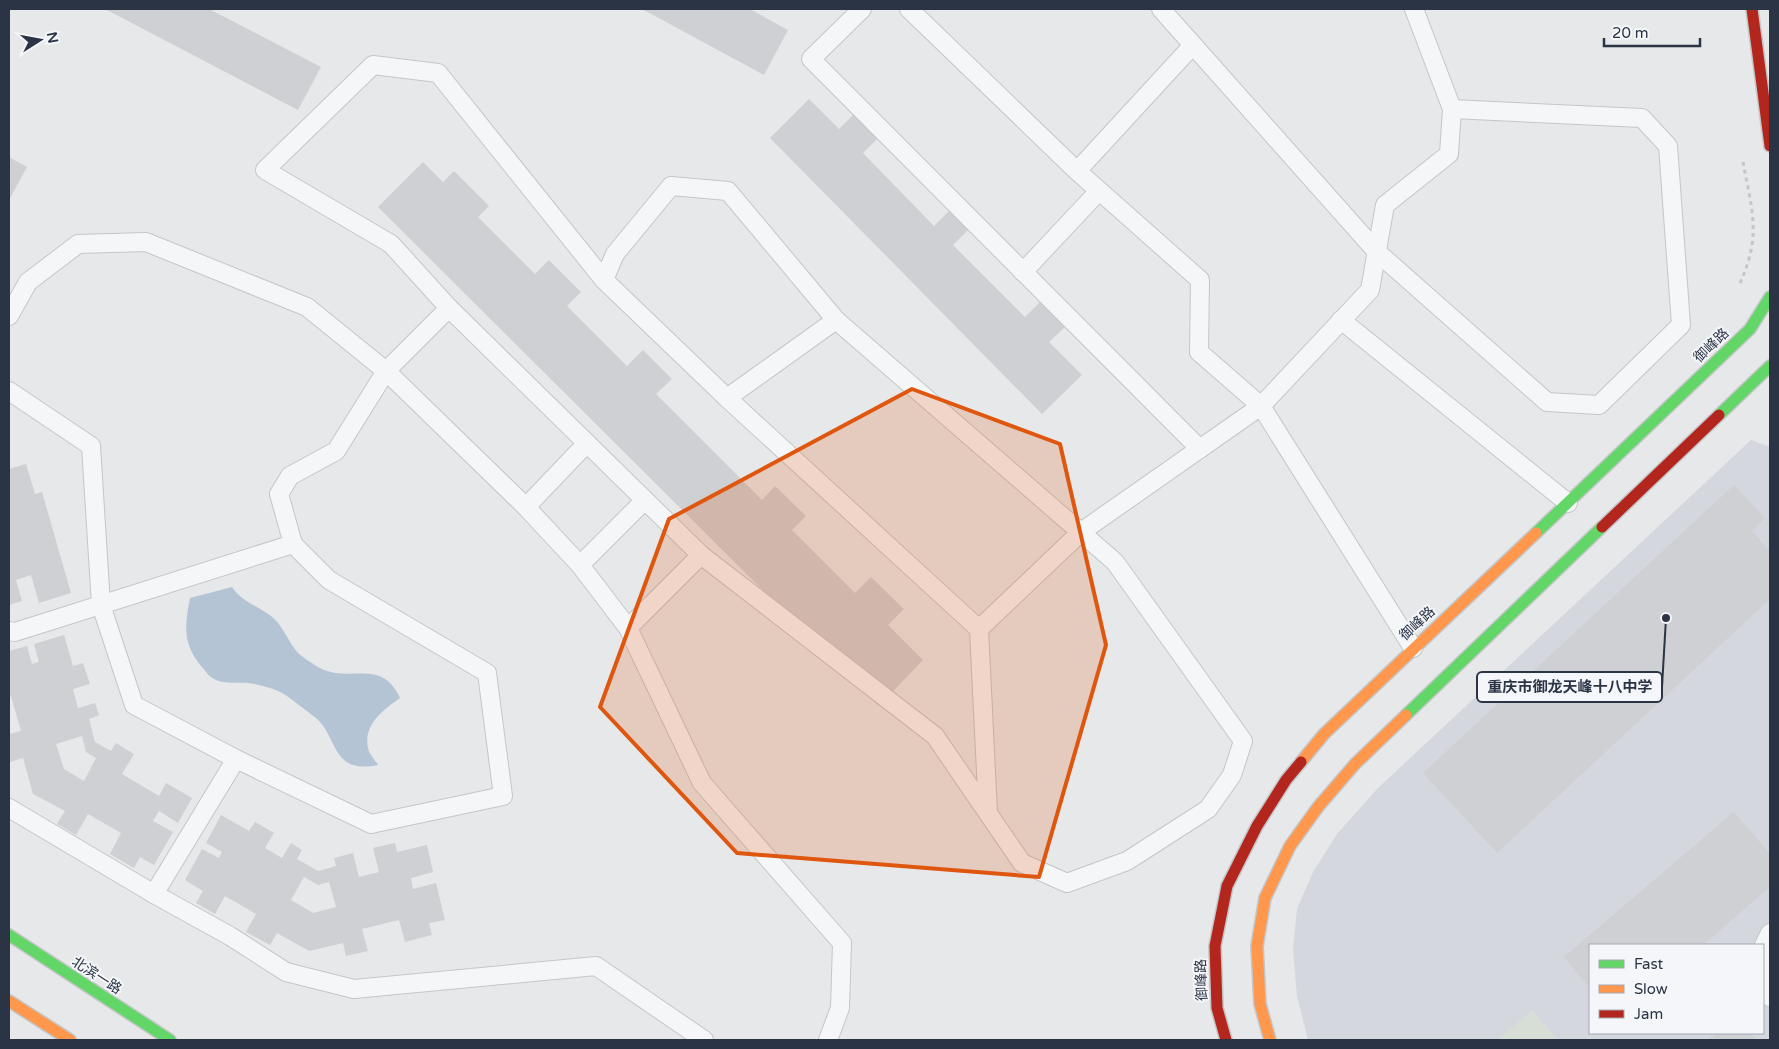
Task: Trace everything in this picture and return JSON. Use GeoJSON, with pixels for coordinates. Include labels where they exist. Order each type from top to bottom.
{"type":"FeatureCollection","features":[{"type":"Feature","properties":{"kind":"street"},"geometry":{"type":"LineString","coordinates":[[1752,9],[1770,146]]}},
{"type":"Feature","properties":{"kind":"street","name":"御峰路"},"geometry":{"type":"LineString","coordinates":[[1226,1040],[1217,1008],[1214,946],[1227,886],[1257,826],[1286,780],[1324,734],[1750,329],[1770,298]]}},
{"type":"Feature","properties":{"kind":"street"},"geometry":{"type":"LineString","coordinates":[[1750,329],[1770,322]]}},
{"type":"Feature","properties":{"kind":"street"},"geometry":{"type":"LineString","coordinates":[[1270,1040],[1260,1004],[1256,946],[1265,898],[1290,846],[1318,807],[1355,764],[1770,366]]}},
{"type":"Feature","properties":{"kind":"street","name":"北滨一路"},"geometry":{"type":"LineString","coordinates":[[9,935],[170,1040]]}},
{"type":"Feature","properties":{"kind":"street"},"geometry":{"type":"LineString","coordinates":[[9,1001],[70,1040]]}},
{"type":"Feature","properties":{"kind":"lane"},"geometry":{"type":"LineString","coordinates":[[862,9],[811,59],[1200,449]]}},
{"type":"Feature","properties":{"kind":"lane"},"geometry":{"type":"LineString","coordinates":[[909,9],[1077,171],[1200,280],[1199,352],[1261,406],[1413,648]]}},
{"type":"Feature","properties":{"kind":"lane"},"geometry":{"type":"LineString","coordinates":[[1161,9],[1377,252],[1547,402],[1599,405],[1681,325],[1668,146],[1642,118],[1452,109]]}},
{"type":"Feature","properties":{"kind":"lane"},"geometry":{"type":"LineString","coordinates":[[979,629],[1081,532],[1261,406],[1370,290],[1386,205],[1449,154],[1452,109],[1414,9]]}},
{"type":"Feature","properties":{"kind":"lane"},"geometry":{"type":"LineString","coordinates":[[1077,171],[1193,45]]}},
{"type":"Feature","properties":{"kind":"lane"},"geometry":{"type":"LineString","coordinates":[[604,280],[615,254],[671,186],[728,191],[836,320],[1115,562],[1243,741],[1232,775],[1208,808],[1127,861],[1067,883],[1022,863],[935,736],[701,556],[449,308],[391,244],[265,170],[373,65],[438,73],[604,280],[726,398],[979,629],[988,813]]}},
{"type":"Feature","properties":{"kind":"lane"},"geometry":{"type":"LineString","coordinates":[[1023,272],[1100,191]]}},
{"type":"Feature","properties":{"kind":"lane"},"geometry":{"type":"LineString","coordinates":[[9,316],[28,282],[78,244],[146,242],[307,307],[386,371],[526,507],[580,565],[628,628],[702,783],[842,943],[840,1008],[828,1040]]}},
{"type":"Feature","properties":{"kind":"lane"},"geometry":{"type":"LineString","coordinates":[[9,391],[91,446],[101,605],[134,705],[236,759],[371,824],[503,796],[486,674],[329,580],[293,544],[279,494],[290,476],[336,451],[386,371],[449,308]]}},
{"type":"Feature","properties":{"kind":"lane"},"geometry":{"type":"LineString","coordinates":[[726,398],[836,320]]}},
{"type":"Feature","properties":{"kind":"lane"},"geometry":{"type":"LineString","coordinates":[[1341,320],[1568,503]]}},
{"type":"Feature","properties":{"kind":"lane"},"geometry":{"type":"LineString","coordinates":[[526,507],[587,443]]}},
{"type":"Feature","properties":{"kind":"lane"},"geometry":{"type":"LineString","coordinates":[[580,565],[645,500]]}},
{"type":"Feature","properties":{"kind":"lane"},"geometry":{"type":"LineString","coordinates":[[9,631],[14,632],[293,544]]}},
{"type":"Feature","properties":{"kind":"lane"},"geometry":{"type":"LineString","coordinates":[[628,628],[701,556]]}},
{"type":"Feature","properties":{"kind":"lane"},"geometry":{"type":"LineString","coordinates":[[154,894],[236,759]]}},
{"type":"Feature","properties":{"kind":"lane"},"geometry":{"type":"LineString","coordinates":[[9,808],[154,894],[230,936],[286,972],[354,989],[596,966],[704,1040]]}},
{"type":"Feature","properties":{"kind":"lane"},"geometry":{"type":"LineString","coordinates":[[1764,945],[1770,934]]}},
{"type":"Feature","properties":{"kind":"lane"},"geometry":{"type":"LineString","coordinates":[[1764,974],[1765,986],[1770,997]]}},
{"type":"Feature","properties":{"kind":"path"},"geometry":{"type":"LineString","coordinates":[[1738,289],[1749,257],[1753,234],[1752,212],[1742,156]]}},
{"type":"Feature","properties":{"kind":"highlighted area"},"geometry":{"type":"Polygon","coordinates":[[[912,389],[1060,444],[1106,645],[1039,877],[737,853],[600,707],[669,519],[912,389]]]}},
{"type":"Feature","properties":{"kind":"shaded area"},"geometry":{"type":"Polygon","coordinates":[[[1751,440],[1770,447],[1770,1040],[1308,1040],[1297,996],[1293,949],[1297,909],[1313,872],[1337,834],[1378,788],[1751,440]]]}},
{"type":"Feature","properties":{"kind":"shaded area"},"geometry":{"type":"Polygon","coordinates":[[[1532,1010],[1558,1040],[1498,1040],[1532,1010]]]}},
{"type":"Feature","properties":{"kind":"water"},"geometry":{"type":"Polygon","coordinates":[[[232,587],[245,600],[271,616],[298,653],[314,665],[343,674],[375,675],[384,678],[392,686],[400,698],[381,713],[368,732],[369,750],[378,765],[362,767],[351,764],[343,759],[321,723],[282,693],[255,684],[229,683],[215,680],[201,666],[195,658],[186,633],[190,598],[232,587]]]}},
{"type":"Feature","properties":{"kind":"building"},"geometry":{"type":"Polygon","coordinates":[[[105,9],[209,9],[321,67],[298,110],[105,9]]]}},
{"type":"Feature","properties":{"kind":"building"},"geometry":{"type":"Polygon","coordinates":[[[642,9],[750,9],[788,30],[764,75],[642,9]]]}},
{"type":"Feature","properties":{"kind":"building"},"geometry":{"type":"Polygon","coordinates":[[[809,99],[839,129],[855,113],[879,137],[863,153],[934,226],[950,210],[969,229],[953,245],[1025,317],[1040,302],[1065,327],[1049,342],[1082,375],[1042,414],[770,138],[809,99]]]}},
{"type":"Feature","properties":{"kind":"building"},"geometry":{"type":"Polygon","coordinates":[[[9,157],[27,167],[9,200],[9,157]]]}},
{"type":"Feature","properties":{"kind":"building"},"geometry":{"type":"Polygon","coordinates":[[[423,162],[443,182],[454,171],[489,206],[478,217],[535,274],[549,260],[581,292],[567,306],[627,366],[643,350],[672,379],[656,394],[762,500],[775,486],[806,516],[792,530],[855,593],[871,577],[904,609],[888,625],[923,660],[879,706],[378,207],[423,162]]]}},
{"type":"Feature","properties":{"kind":"building"},"geometry":{"type":"Polygon","coordinates":[[[26,464],[35,494],[42,492],[71,593],[39,603],[31,575],[16,580],[22,601],[9,605],[9,469],[26,464]]]}},
{"type":"Feature","properties":{"kind":"building"},"geometry":{"type":"Polygon","coordinates":[[[1734,485],[1765,518],[1752,531],[1770,551],[1770,599],[1497,853],[1423,773],[1734,485]]]}},
{"type":"Feature","properties":{"kind":"building"},"geometry":{"type":"Polygon","coordinates":[[[64,635],[73,666],[83,663],[90,684],[73,689],[78,708],[95,703],[99,715],[89,719],[95,742],[111,751],[116,743],[134,754],[122,774],[159,796],[166,783],[192,798],[178,823],[159,811],[153,821],[173,832],[154,865],[140,857],[134,868],[110,854],[121,833],[88,814],[76,835],[57,824],[65,811],[33,794],[23,758],[10,762],[9,734],[21,731],[11,696],[9,697],[9,651],[27,646],[32,664],[39,662],[34,644],[64,635]],[[82,736],[56,744],[64,769],[84,781],[96,758],[86,752],[82,736]]]}},
{"type":"Feature","properties":{"kind":"building"},"geometry":{"type":"Polygon","coordinates":[[[1734,812],[1770,854],[1770,887],[1704,944],[1589,944],[1589,987],[1564,957],[1734,812]]]}},
{"type":"Feature","properties":{"kind":"building"},"geometry":{"type":"Polygon","coordinates":[[[221,815],[249,831],[255,822],[274,833],[265,848],[282,858],[291,843],[302,850],[297,859],[318,871],[336,866],[334,858],[353,853],[359,877],[379,872],[373,848],[395,843],[397,852],[427,845],[433,872],[411,878],[413,889],[436,883],[445,920],[429,923],[432,935],[405,942],[399,920],[362,929],[368,951],[346,956],[343,943],[309,951],[277,933],[270,945],[246,932],[256,914],[225,896],[215,914],[196,903],[203,891],[185,880],[202,849],[219,858],[222,852],[206,843],[221,815]],[[304,877],[291,900],[313,913],[336,907],[329,882],[318,885],[304,877]]]}},
{"type":"Feature","properties":{"kind":"building"},"geometry":{"type":"Polygon","coordinates":[[[1716,1034],[1751,1034],[1756,1040],[1708,1040],[1716,1034]]]}},
{"type":"Feature","properties":{"kind":"traffic: fast"},"geometry":{"type":"LineString","coordinates":[[1536,533],[1750,329],[1770,297]]}},
{"type":"Feature","properties":{"kind":"traffic: fast"},"geometry":{"type":"LineString","coordinates":[[1719,415],[1770,366]]}},
{"type":"Feature","properties":{"kind":"traffic: fast"},"geometry":{"type":"LineString","coordinates":[[1406,715],[1602,527]]}},
{"type":"Feature","properties":{"kind":"traffic: fast"},"geometry":{"type":"LineString","coordinates":[[9,935],[170,1040]]}},
{"type":"Feature","properties":{"kind":"traffic: slow"},"geometry":{"type":"LineString","coordinates":[[1301,762],[1324,734],[1536,533]]}},
{"type":"Feature","properties":{"kind":"traffic: slow"},"geometry":{"type":"LineString","coordinates":[[1270,1040],[1260,1004],[1257,946],[1265,898],[1290,846],[1318,807],[1355,764],[1406,715]]}},
{"type":"Feature","properties":{"kind":"traffic: slow"},"geometry":{"type":"LineString","coordinates":[[9,1001],[70,1040]]}},
{"type":"Feature","properties":{"kind":"traffic: jam"},"geometry":{"type":"LineString","coordinates":[[1752,9],[1770,146]]}},
{"type":"Feature","properties":{"kind":"traffic: jam"},"geometry":{"type":"LineString","coordinates":[[1602,527],[1719,415]]}},
{"type":"Feature","properties":{"kind":"traffic: jam"},"geometry":{"type":"LineString","coordinates":[[1226,1040],[1217,1008],[1215,946],[1227,886],[1257,826],[1286,780],[1301,762]]}},
{"type":"Feature","properties":{"kind":"place","name":"重庆市御龙天峰十八中学"},"geometry":{"type":"Point","coordinates":[1666,618]}}]}
